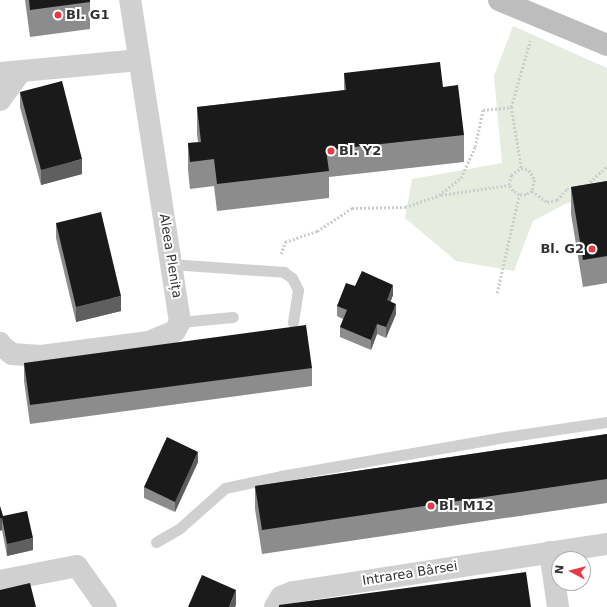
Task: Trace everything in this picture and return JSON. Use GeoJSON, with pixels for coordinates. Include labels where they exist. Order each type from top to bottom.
{"type":"FeatureCollection","features":[{"type":"Feature","properties":{"kind":"main road"},"geometry":{"type":"LineString","coordinates":[[508,2],[607,46]]}},
{"type":"Feature","properties":{"kind":"street","name":"Aleea Plenița"},"geometry":{"type":"LineString","coordinates":[[130,0],[180,322]]}},
{"type":"Feature","properties":{"kind":"street"},"geometry":{"type":"LineString","coordinates":[[0,100],[10,72],[139,60]]}},
{"type":"Feature","properties":{"kind":"street"},"geometry":{"type":"LineString","coordinates":[[0,343],[12,354],[41,356],[149,342],[175,331],[180,322]]}},
{"type":"Feature","properties":{"kind":"street","name":"Intrarea Bârsei"},"geometry":{"type":"LineString","coordinates":[[275,607],[281,597],[293,592],[607,544]]}},
{"type":"Feature","properties":{"kind":"street"},"geometry":{"type":"LineString","coordinates":[[550,552],[558,607]]}},
{"type":"Feature","properties":{"kind":"street"},"geometry":{"type":"LineString","coordinates":[[0,580],[77,566],[106,607]]}},
{"type":"Feature","properties":{"kind":"lane"},"geometry":{"type":"LineString","coordinates":[[171,264],[284,272],[292,278],[298,290],[293,323]]}},
{"type":"Feature","properties":{"kind":"lane"},"geometry":{"type":"LineString","coordinates":[[180,322],[233,317]]}},
{"type":"Feature","properties":{"kind":"lane"},"geometry":{"type":"LineString","coordinates":[[156,542],[180,528],[225,488],[281,476],[505,437],[607,422]]}},
{"type":"Feature","properties":{"kind":"path"},"geometry":{"type":"LineString","coordinates":[[522,168],[512,107],[530,41]]}},
{"type":"Feature","properties":{"kind":"path"},"geometry":{"type":"LineString","coordinates":[[439,195],[461,178],[475,147],[483,110],[512,107]]}},
{"type":"Feature","properties":{"kind":"path"},"geometry":{"type":"LineString","coordinates":[[591,188],[583,189],[607,166]]}},
{"type":"Feature","properties":{"kind":"path"},"geometry":{"type":"LineString","coordinates":[[522,168],[533,174],[535,180],[532,191],[526,195],[519,195],[513,191],[510,185],[511,175],[522,168]]}},
{"type":"Feature","properties":{"kind":"path"},"geometry":{"type":"LineString","coordinates":[[275,271],[285,242],[318,231],[352,208],[405,207],[439,195],[510,185]]}},
{"type":"Feature","properties":{"kind":"path"},"geometry":{"type":"LineString","coordinates":[[532,191],[547,202],[557,200],[567,190],[578,189]]}},
{"type":"Feature","properties":{"kind":"path"},"geometry":{"type":"LineString","coordinates":[[497,293],[519,195]]}},
{"type":"Feature","properties":{"kind":"shaded area"},"geometry":{"type":"Polygon","coordinates":[[[513,26],[607,68],[607,198],[567,203],[533,221],[514,271],[456,261],[405,218],[412,179],[502,163],[494,76],[513,26]]]}},
{"type":"Feature","properties":{"kind":"building"},"geometry":{"type":"Polygon","coordinates":[[[29,0],[90,0],[90,2],[30,10],[29,0]]]}},
{"type":"Feature","properties":{"kind":"building"},"geometry":{"type":"Polygon","coordinates":[[[440,62],[443,87],[458,85],[464,135],[326,150],[329,171],[217,184],[214,159],[190,162],[188,143],[201,142],[197,107],[346,90],[344,73],[440,62]]]}},
{"type":"Feature","properties":{"kind":"building"},"geometry":{"type":"Polygon","coordinates":[[[62,81],[82,159],[41,170],[20,92],[62,81]]]}},
{"type":"Feature","properties":{"kind":"building"},"geometry":{"type":"Polygon","coordinates":[[[607,181],[607,256],[583,260],[571,187],[607,181]]]}},
{"type":"Feature","properties":{"kind":"building"},"geometry":{"type":"Polygon","coordinates":[[[101,212],[121,296],[76,307],[56,223],[101,212]]]}},
{"type":"Feature","properties":{"kind":"building"},"geometry":{"type":"Polygon","coordinates":[[[362,271],[393,285],[387,300],[396,304],[386,327],[377,324],[371,340],[340,327],[347,310],[337,306],[346,283],[355,286],[362,271]]]}},
{"type":"Feature","properties":{"kind":"building"},"geometry":{"type":"Polygon","coordinates":[[[306,325],[312,368],[30,405],[24,363],[306,325]]]}},
{"type":"Feature","properties":{"kind":"building"},"geometry":{"type":"Polygon","coordinates":[[[607,434],[607,479],[262,530],[255,486],[607,434]]]}},
{"type":"Feature","properties":{"kind":"building"},"geometry":{"type":"Polygon","coordinates":[[[167,437],[198,452],[175,502],[144,487],[167,437]]]}},
{"type":"Feature","properties":{"kind":"building"},"geometry":{"type":"Polygon","coordinates":[[[0,506],[3,516],[27,511],[33,538],[7,544],[2,518],[0,519],[0,506]]]}},
{"type":"Feature","properties":{"kind":"building"},"geometry":{"type":"Polygon","coordinates":[[[526,572],[531,607],[279,607],[279,605],[526,572]]]}},
{"type":"Feature","properties":{"kind":"building"},"geometry":{"type":"Polygon","coordinates":[[[202,575],[236,590],[229,607],[188,607],[202,575]]]}},
{"type":"Feature","properties":{"kind":"building"},"geometry":{"type":"Polygon","coordinates":[[[30,583],[36,607],[0,607],[0,590],[30,583]]]}},
{"type":"Feature","properties":{"kind":"place","name":"Bl. G1"},"geometry":{"type":"Point","coordinates":[58,15]}},
{"type":"Feature","properties":{"kind":"place","name":"Bl. Y2"},"geometry":{"type":"Point","coordinates":[331,151]}},
{"type":"Feature","properties":{"kind":"place","name":"Bl. G2"},"geometry":{"type":"Point","coordinates":[592,249]}},
{"type":"Feature","properties":{"kind":"place","name":"Bl. M12"},"geometry":{"type":"Point","coordinates":[431,506]}}]}
